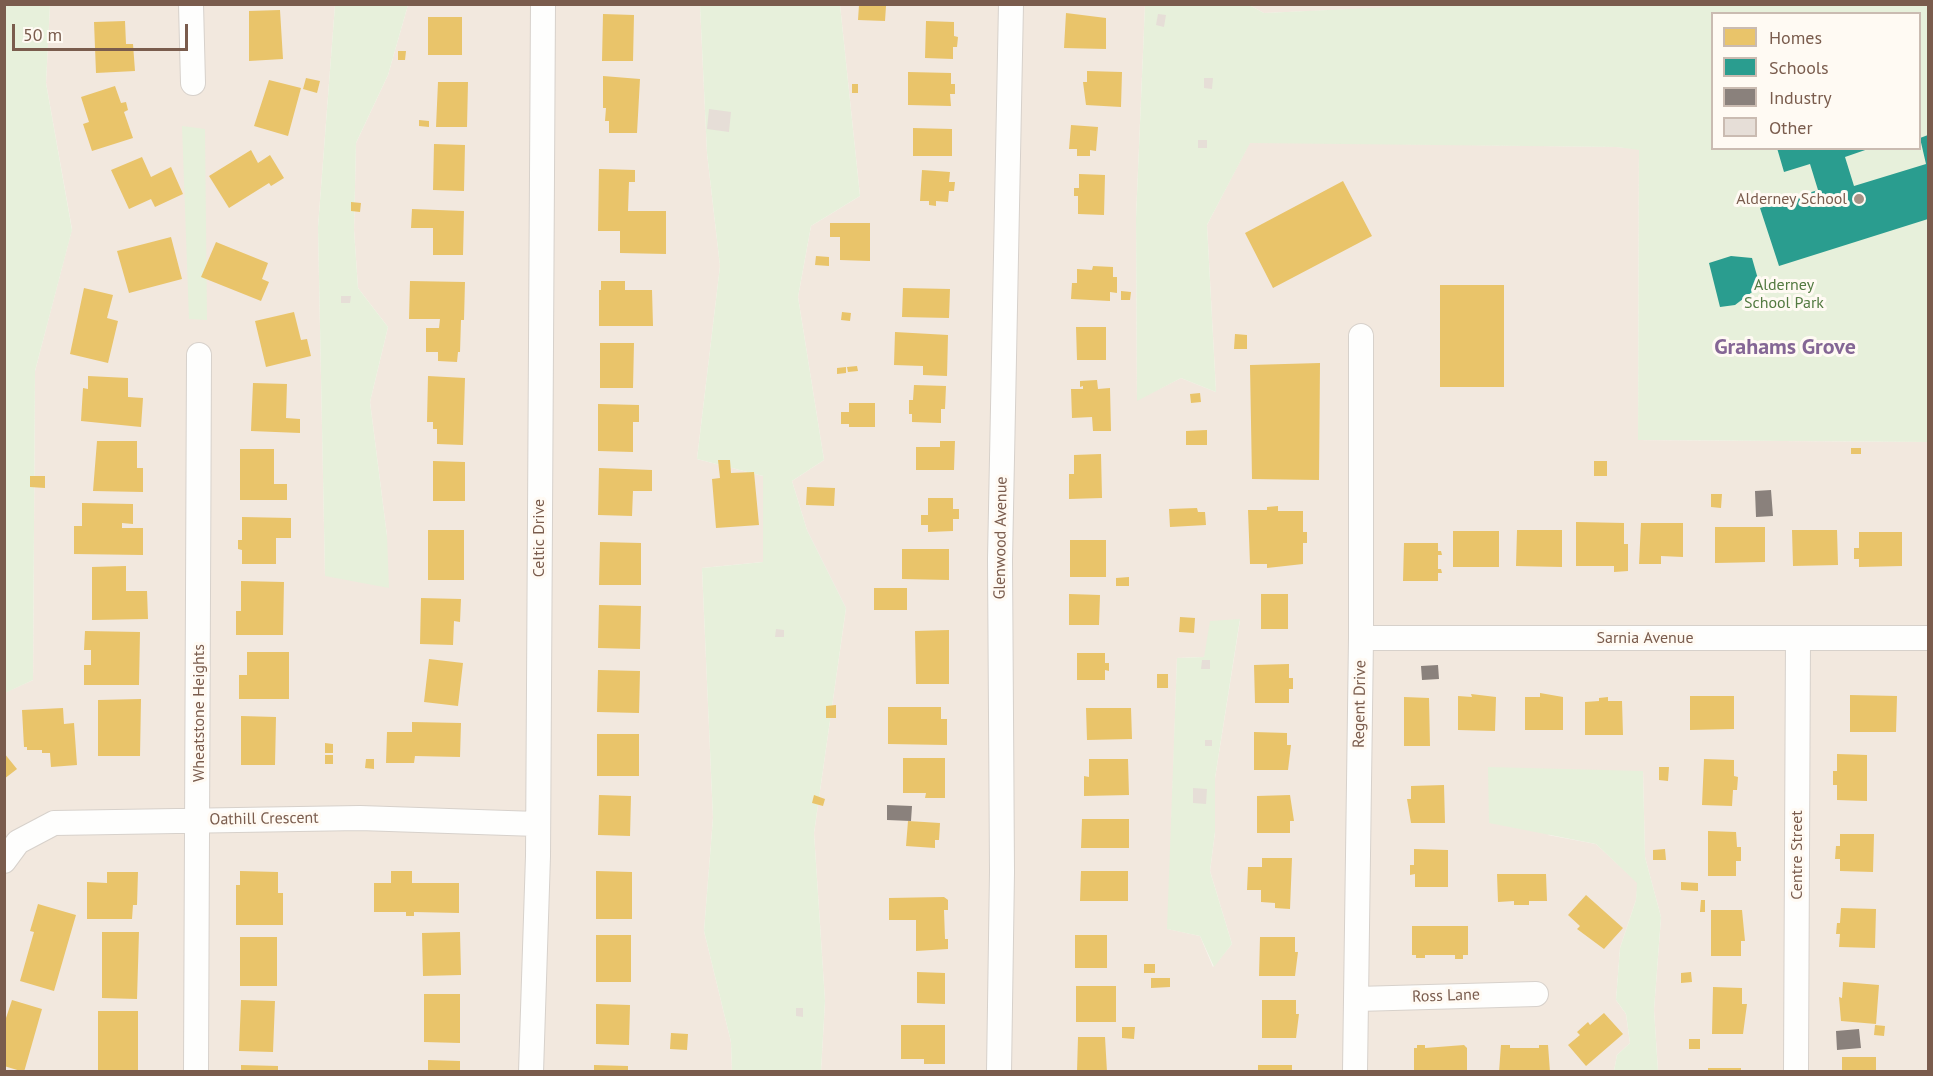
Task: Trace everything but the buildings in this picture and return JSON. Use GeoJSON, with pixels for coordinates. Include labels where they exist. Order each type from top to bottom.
{"type":"FeatureCollection","features":[{"type":"Feature","properties":{"kind":"street"},"geometry":{"type":"LineString","coordinates":[[192,4],[194,83]]}},
{"type":"Feature","properties":{"kind":"street","name":"Celtic Drive"},"geometry":{"type":"LineString","coordinates":[[531,1071],[537,824],[543,4]]}},
{"type":"Feature","properties":{"kind":"street","name":"Glenwood Avenue"},"geometry":{"type":"LineString","coordinates":[[999,1071],[1002,872],[1000,559],[1011,4]]}},
{"type":"Feature","properties":{"kind":"street","name":"Regent Drive"},"geometry":{"type":"LineString","coordinates":[[1355,1071],[1361,638],[1361,336]]}},
{"type":"Feature","properties":{"kind":"street","name":"Wheatstone Heights"},"geometry":{"type":"LineString","coordinates":[[196,1071],[199,819],[199,355]]}},
{"type":"Feature","properties":{"kind":"street","name":"Sarnia Avenue"},"geometry":{"type":"LineString","coordinates":[[1361,638],[1929,638]]}},
{"type":"Feature","properties":{"kind":"street","name":"Centre Street"},"geometry":{"type":"LineString","coordinates":[[1796,1071],[1798,638]]}},
{"type":"Feature","properties":{"kind":"street","name":"Oathill Crescent"},"geometry":{"type":"LineString","coordinates":[[4,861],[18,842],[54,823],[360,818],[537,824]]}},
{"type":"Feature","properties":{"kind":"street","name":"Ross Lane"},"geometry":{"type":"LineString","coordinates":[[1357,999],[1536,994]]}},
{"type":"Feature","properties":{"kind":"shaded area"},"geometry":{"type":"Polygon","coordinates":[[[50,5],[335,5],[318,227],[325,575],[387,536],[370,402],[388,327],[358,288],[354,230],[356,143],[388,75],[408,5],[700,5],[707,153],[720,266],[697,459],[763,476],[763,562],[702,568],[713,818],[704,931],[731,1042],[732,1071],[5,1071],[4,693],[33,680],[35,371],[72,229],[46,83],[50,5]]]}},
{"type":"Feature","properties":{"kind":"shaded area"},"geometry":{"type":"Polygon","coordinates":[[[840,5],[1145,5],[1136,218],[1137,400],[1181,378],[1216,392],[1207,225],[1250,142],[1639,149],[1638,440],[1928,442],[1928,1071],[1658,1071],[1654,1010],[1661,917],[1645,857],[1643,771],[1548,835],[1596,844],[1638,883],[1636,900],[1620,948],[1616,1000],[1626,1014],[1630,1043],[1617,1055],[1614,1071],[821,1071],[825,1001],[814,833],[846,608],[807,530],[792,481],[824,460],[798,297],[811,226],[860,196],[840,5]],[[1240,620],[1204,657],[1177,658],[1168,929],[1200,936],[1213,967],[1232,944],[1210,871],[1215,832],[1215,778],[1240,620]]]}},
{"type":"Feature","properties":{"kind":"shaded area"},"geometry":{"type":"Polygon","coordinates":[[[1249,5],[1455,5],[1264,13],[1249,5]]]}},
{"type":"Feature","properties":{"kind":"green space","name":"Alderney School Park"},"geometry":{"type":"Polygon","coordinates":[[[1455,4],[1928,5],[1928,442],[1638,440],[1639,150],[1617,147],[1250,143],[1207,225],[1216,392],[1181,378],[1137,401],[1136,218],[1145,5],[1249,5],[1264,13],[1455,4]]]}},
{"type":"Feature","properties":{"kind":"green space"},"geometry":{"type":"Polygon","coordinates":[[[4,5],[50,5],[46,83],[72,230],[35,371],[33,680],[5,693],[4,5]]]}},
{"type":"Feature","properties":{"kind":"green space"},"geometry":{"type":"Polygon","coordinates":[[[335,5],[408,5],[388,75],[356,143],[354,230],[358,288],[388,327],[370,402],[387,536],[389,588],[325,576],[318,227],[335,5]]]}},
{"type":"Feature","properties":{"kind":"green space"},"geometry":{"type":"Polygon","coordinates":[[[700,5],[840,5],[860,196],[811,226],[798,297],[824,460],[792,481],[807,530],[846,608],[814,833],[825,1001],[821,1071],[732,1071],[731,1042],[704,931],[713,818],[702,568],[763,562],[763,476],[697,459],[720,266],[707,153],[700,5]]]}},
{"type":"Feature","properties":{"kind":"green space"},"geometry":{"type":"Polygon","coordinates":[[[182,126],[205,129],[207,320],[189,319],[182,126]]]}},
{"type":"Feature","properties":{"kind":"green space"},"geometry":{"type":"Polygon","coordinates":[[[1240,619],[1215,778],[1215,832],[1210,871],[1232,944],[1214,967],[1200,936],[1167,929],[1177,658],[1204,657],[1210,621],[1240,619]]]}},
{"type":"Feature","properties":{"kind":"green space"},"geometry":{"type":"Polygon","coordinates":[[[1488,767],[1643,771],[1645,857],[1661,917],[1654,1010],[1658,1071],[1614,1071],[1617,1055],[1630,1043],[1626,1014],[1616,1000],[1620,948],[1636,900],[1637,883],[1596,844],[1489,823],[1488,767]]]}},
{"type":"Feature","properties":{"kind":"place","name":"Alderney School"},"geometry":{"type":"Point","coordinates":[1859,199]}},
{"type":"Feature","properties":{"kind":"district","name":"Grahams Grove"},"geometry":{"type":"Point","coordinates":[1785,348]}}]}
